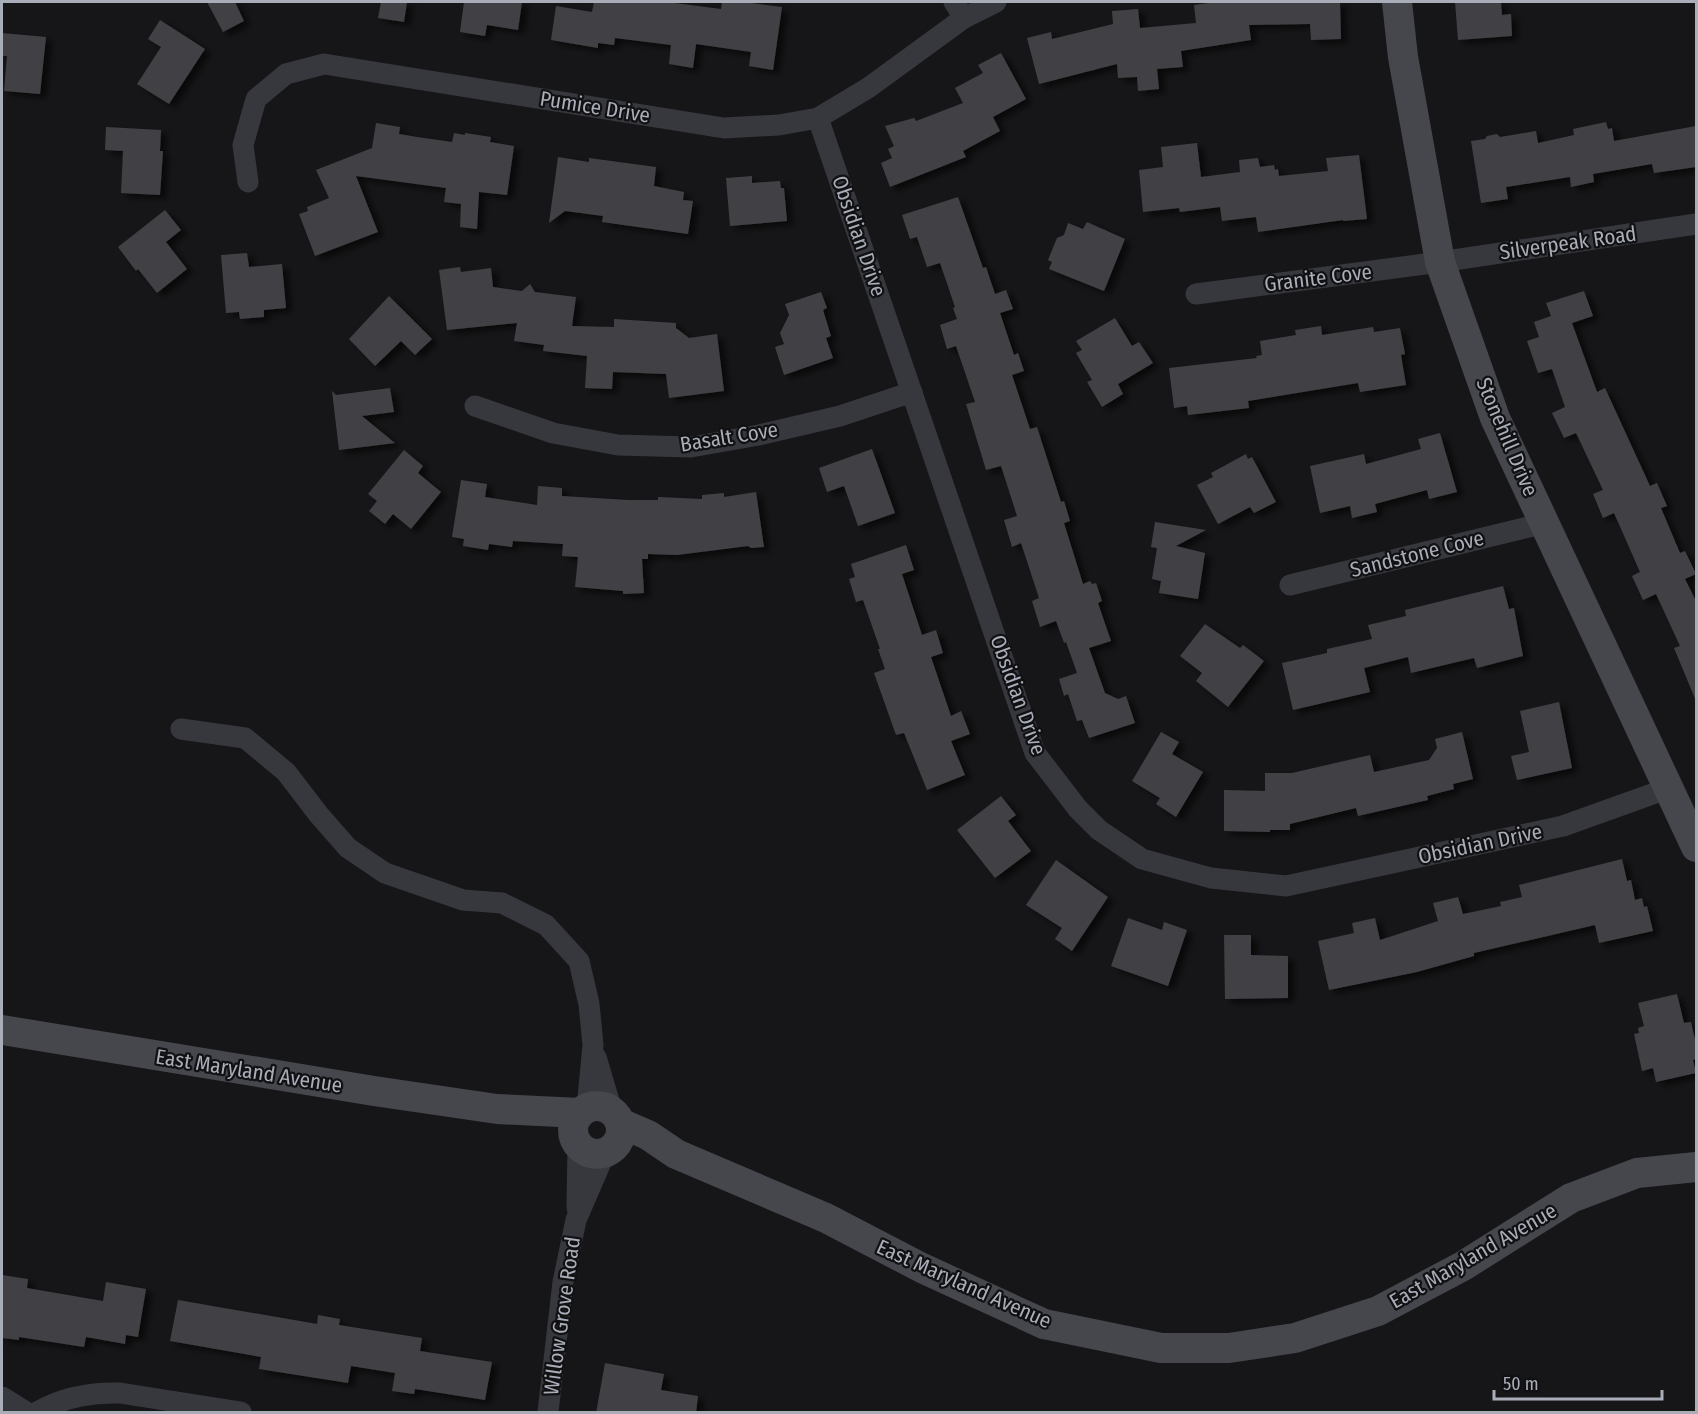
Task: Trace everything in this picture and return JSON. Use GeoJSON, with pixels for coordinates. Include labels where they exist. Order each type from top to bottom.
{"type":"FeatureCollection","features":[{"type":"Feature","properties":{"kind":"street","name":"Pumice Drive"},"geometry":{"type":"LineString","coordinates":[[248,182],[243,145],[256,99],[286,74],[324,64],[724,128],[779,125],[818,118],[868,88],[959,10],[996,2]]}},
{"type":"Feature","properties":{"kind":"street","name":"Stonehill Drive"},"geometry":{"type":"LineString","coordinates":[[1397,2],[1403,57],[1440,262],[1495,418],[1696,847]]}},
{"type":"Feature","properties":{"kind":"street","name":"Obsidian Drive"},"geometry":{"type":"LineString","coordinates":[[818,118],[1035,753],[1078,809],[1099,830],[1142,859],[1211,878],[1286,886],[1563,826],[1669,788]]}},
{"type":"Feature","properties":{"kind":"street","name":"Silverpeak Road"},"geometry":{"type":"LineString","coordinates":[[1440,262],[1696,224]]}},
{"type":"Feature","properties":{"kind":"street","name":"Granite Cove"},"geometry":{"type":"LineString","coordinates":[[1196,294],[1440,262]]}},
{"type":"Feature","properties":{"kind":"street","name":"Basalt Cove"},"geometry":{"type":"LineString","coordinates":[[475,406],[553,433],[618,445],[691,447],[759,435],[840,416],[912,392]]}},
{"type":"Feature","properties":{"kind":"street","name":"Sandstone Cove"},"geometry":{"type":"LineString","coordinates":[[1290,585],[1545,523]]}},
{"type":"Feature","properties":{"kind":"street"},"geometry":{"type":"LineString","coordinates":[[182,729],[245,738],[286,771],[319,815],[348,848],[386,873],[463,900],[502,903],[546,925],[579,961],[589,1004],[596,1130]]}},
{"type":"Feature","properties":{"kind":"street","name":"East Maryland Avenue"},"geometry":{"type":"LineString","coordinates":[[2,1030],[497,1109],[528,1123],[596,1130],[636,1152],[676,1154],[826,1218],[922,1268],[1044,1324],[1161,1348],[1229,1348],[1295,1338],[1378,1311],[1463,1266],[1571,1198],[1637,1173],[1696,1167]]}},
{"type":"Feature","properties":{"kind":"street","name":"Willow Grove Road"},"geometry":{"type":"LineString","coordinates":[[548,1413],[563,1282],[596,1130]]}},
{"type":"Feature","properties":{"kind":"street"},"geometry":{"type":"LineString","coordinates":[[37,1413],[50,1404],[101,1392],[120,1393],[242,1413]]}},
{"type":"Feature","properties":{"kind":"street"},"geometry":{"type":"LineString","coordinates":[[2,1397],[26,1413]]}},
{"type":"Feature","properties":{"kind":"building"},"geometry":{"type":"Polygon","coordinates":[[[207,2],[235,2],[244,21],[223,32],[207,2]]]}},
{"type":"Feature","properties":{"kind":"building"},"geometry":{"type":"Polygon","coordinates":[[[381,2],[407,2],[404,22],[378,18],[381,2]]]}},
{"type":"Feature","properties":{"kind":"building"},"geometry":{"type":"Polygon","coordinates":[[[464,2],[522,2],[518,30],[487,25],[485,36],[460,32],[464,2]]]}},
{"type":"Feature","properties":{"kind":"building"},"geometry":{"type":"Polygon","coordinates":[[[594,2],[667,2],[721,9],[722,2],[743,2],[782,7],[773,70],[749,66],[751,52],[696,44],[693,68],[669,64],[671,45],[615,38],[614,45],[598,43],[598,48],[551,40],[556,6],[592,12],[594,2]]]}},
{"type":"Feature","properties":{"kind":"building"},"geometry":{"type":"Polygon","coordinates":[[[1216,2],[1340,2],[1341,39],[1311,40],[1310,24],[1249,25],[1251,40],[1181,51],[1183,67],[1157,69],[1159,89],[1138,91],[1137,77],[1118,78],[1117,64],[1039,84],[1027,38],[1051,32],[1052,39],[1113,24],[1112,11],[1138,9],[1140,28],[1196,23],[1194,5],[1216,2]]]}},
{"type":"Feature","properties":{"kind":"building"},"geometry":{"type":"Polygon","coordinates":[[[1455,2],[1501,2],[1502,15],[1511,14],[1512,36],[1458,40],[1455,2]]]}},
{"type":"Feature","properties":{"kind":"building"},"geometry":{"type":"Polygon","coordinates":[[[160,20],[205,49],[169,104],[137,84],[161,47],[148,39],[160,20]]]}},
{"type":"Feature","properties":{"kind":"building"},"geometry":{"type":"Polygon","coordinates":[[[2,33],[46,37],[40,94],[4,91],[7,56],[2,56],[2,33]]]}},
{"type":"Feature","properties":{"kind":"building"},"geometry":{"type":"Polygon","coordinates":[[[1001,53],[1026,99],[993,117],[1000,131],[963,151],[966,157],[890,187],[881,163],[892,158],[888,149],[894,146],[885,126],[914,118],[916,121],[963,103],[955,88],[983,73],[978,65],[1001,53]]]}},
{"type":"Feature","properties":{"kind":"building"},"geometry":{"type":"Polygon","coordinates":[[[1606,122],[1608,129],[1612,128],[1614,141],[1696,126],[1696,167],[1654,173],[1652,164],[1593,174],[1594,182],[1571,187],[1570,177],[1506,187],[1508,199],[1481,203],[1471,141],[1497,134],[1500,137],[1536,131],[1538,143],[1574,135],[1573,129],[1606,122]]]}},
{"type":"Feature","properties":{"kind":"building"},"geometry":{"type":"Polygon","coordinates":[[[376,123],[400,127],[399,134],[417,137],[452,142],[454,133],[465,135],[465,133],[491,137],[490,142],[514,146],[507,195],[479,192],[477,229],[460,227],[461,204],[444,202],[446,188],[356,176],[378,232],[315,256],[299,214],[308,211],[307,207],[329,198],[316,170],[372,148],[376,123]]]}},
{"type":"Feature","properties":{"kind":"building"},"geometry":{"type":"Polygon","coordinates":[[[106,127],[161,130],[160,151],[163,151],[160,195],[121,193],[123,151],[105,150],[106,127]]]}},
{"type":"Feature","properties":{"kind":"building"},"geometry":{"type":"Polygon","coordinates":[[[1197,143],[1201,177],[1240,172],[1239,160],[1258,158],[1260,167],[1274,165],[1275,170],[1278,169],[1279,176],[1328,171],[1326,158],[1359,155],[1367,219],[1343,220],[1258,232],[1256,217],[1222,221],[1220,207],[1180,212],[1179,208],[1143,212],[1139,170],[1163,167],[1161,147],[1197,143]]]}},
{"type":"Feature","properties":{"kind":"building"},"geometry":{"type":"Polygon","coordinates":[[[558,157],[589,162],[589,158],[656,167],[654,186],[684,192],[683,200],[693,201],[688,234],[602,222],[603,216],[565,211],[549,223],[558,157]]]}},
{"type":"Feature","properties":{"kind":"building"},"geometry":{"type":"Polygon","coordinates":[[[752,176],[752,183],[780,181],[781,188],[784,188],[787,221],[730,226],[726,178],[752,176]]]}},
{"type":"Feature","properties":{"kind":"building"},"geometry":{"type":"Polygon","coordinates":[[[958,197],[983,268],[986,267],[995,294],[1006,290],[1013,309],[1000,313],[1014,355],[1018,353],[1024,371],[1012,375],[1030,429],[1037,427],[1061,502],[1064,501],[1070,521],[1064,523],[1083,584],[1090,581],[1092,584],[1096,583],[1102,601],[1098,603],[1111,641],[1089,648],[1105,693],[1118,699],[1126,696],[1135,723],[1089,738],[1082,720],[1077,721],[1068,694],[1064,696],[1059,679],[1077,673],[1066,642],[1064,643],[1056,621],[1040,627],[1032,601],[1039,598],[1021,543],[1012,547],[1004,520],[1017,516],[1001,466],[986,470],[966,404],[975,402],[956,346],[947,349],[940,325],[957,319],[940,263],[927,267],[917,237],[910,239],[902,215],[958,197]]]}},
{"type":"Feature","properties":{"kind":"building"},"geometry":{"type":"Polygon","coordinates":[[[165,210],[181,230],[166,242],[187,269],[157,293],[118,247],[165,210]]]}},
{"type":"Feature","properties":{"kind":"building"},"geometry":{"type":"Polygon","coordinates":[[[1087,222],[1125,239],[1104,291],[1049,269],[1052,262],[1048,260],[1057,238],[1064,235],[1068,223],[1083,229],[1087,222]]]}},
{"type":"Feature","properties":{"kind":"building"},"geometry":{"type":"Polygon","coordinates":[[[247,253],[249,267],[282,264],[286,308],[264,310],[264,317],[240,319],[239,312],[226,313],[221,255],[247,253]]]}},
{"type":"Feature","properties":{"kind":"building"},"geometry":{"type":"Polygon","coordinates":[[[460,267],[461,272],[491,268],[493,287],[522,291],[530,284],[535,292],[576,297],[572,326],[614,327],[614,319],[676,323],[676,328],[689,338],[717,334],[724,391],[669,398],[666,374],[613,372],[612,389],[585,388],[587,356],[543,351],[544,345],[514,341],[517,323],[447,330],[439,270],[460,267]]]}},
{"type":"Feature","properties":{"kind":"building"},"geometry":{"type":"Polygon","coordinates":[[[1584,291],[1593,316],[1572,323],[1597,392],[1605,388],[1650,486],[1657,483],[1667,506],[1661,508],[1680,553],[1685,551],[1696,574],[1685,579],[1696,601],[1696,701],[1674,648],[1680,646],[1656,594],[1643,600],[1632,576],[1640,572],[1614,513],[1603,518],[1593,494],[1603,490],[1576,433],[1564,438],[1552,413],[1565,407],[1552,369],[1538,373],[1527,341],[1539,337],[1534,322],[1551,316],[1546,303],[1584,291]]]}},
{"type":"Feature","properties":{"kind":"building"},"geometry":{"type":"Polygon","coordinates":[[[821,292],[827,308],[823,310],[831,336],[826,338],[833,358],[784,375],[775,347],[784,344],[780,333],[789,315],[785,304],[821,292]]]}},
{"type":"Feature","properties":{"kind":"building"},"geometry":{"type":"Polygon","coordinates":[[[389,296],[432,339],[415,355],[401,341],[375,366],[349,339],[389,296]]]}},
{"type":"Feature","properties":{"kind":"building"},"geometry":{"type":"Polygon","coordinates":[[[1115,318],[1132,346],[1139,342],[1153,363],[1118,384],[1123,394],[1102,407],[1087,382],[1092,380],[1076,353],[1082,350],[1076,341],[1115,318]]]}},
{"type":"Feature","properties":{"kind":"building"},"geometry":{"type":"Polygon","coordinates":[[[1321,326],[1322,335],[1373,327],[1374,332],[1400,328],[1405,354],[1401,355],[1406,385],[1360,392],[1358,383],[1248,401],[1249,408],[1188,415],[1187,406],[1174,408],[1169,368],[1257,358],[1256,356],[1262,355],[1260,341],[1296,335],[1295,330],[1321,326]]]}},
{"type":"Feature","properties":{"kind":"building"},"geometry":{"type":"Polygon","coordinates":[[[390,388],[394,412],[362,416],[395,443],[339,450],[332,391],[336,395],[390,388]]]}},
{"type":"Feature","properties":{"kind":"building"},"geometry":{"type":"Polygon","coordinates":[[[1440,433],[1457,492],[1429,499],[1427,490],[1375,504],[1377,512],[1352,518],[1350,506],[1320,513],[1310,466],[1364,454],[1366,464],[1421,449],[1418,439],[1440,433]]]}},
{"type":"Feature","properties":{"kind":"building"},"geometry":{"type":"Polygon","coordinates":[[[872,449],[895,513],[858,526],[844,486],[827,492],[819,468],[872,449]]]}},
{"type":"Feature","properties":{"kind":"building"},"geometry":{"type":"Polygon","coordinates":[[[404,450],[423,466],[418,473],[441,492],[411,529],[393,514],[385,524],[369,511],[377,501],[368,494],[404,450]]]}},
{"type":"Feature","properties":{"kind":"building"},"geometry":{"type":"Polygon","coordinates":[[[1246,454],[1248,459],[1252,457],[1276,502],[1254,513],[1250,507],[1218,524],[1197,485],[1213,477],[1211,473],[1246,454]]]}},
{"type":"Feature","properties":{"kind":"building"},"geometry":{"type":"Polygon","coordinates":[[[461,480],[487,484],[485,497],[537,505],[538,486],[562,488],[562,496],[628,500],[658,500],[658,497],[702,499],[702,495],[724,493],[724,497],[756,492],[764,547],[751,548],[748,546],[677,555],[648,554],[648,559],[642,559],[644,593],[623,594],[623,591],[575,587],[578,557],[562,556],[563,544],[513,541],[512,547],[489,544],[488,550],[463,546],[464,539],[452,537],[461,480]]]}},
{"type":"Feature","properties":{"kind":"building"},"geometry":{"type":"Polygon","coordinates":[[[1155,522],[1206,530],[1176,546],[1205,553],[1198,599],[1159,593],[1161,581],[1152,579],[1157,548],[1151,547],[1155,522]]]}},
{"type":"Feature","properties":{"kind":"building"},"geometry":{"type":"Polygon","coordinates":[[[906,545],[914,570],[902,574],[922,635],[936,630],[943,653],[931,657],[951,716],[961,711],[970,734],[951,741],[965,775],[927,790],[904,733],[896,735],[874,673],[885,669],[878,649],[880,649],[863,600],[856,602],[849,579],[855,577],[851,564],[906,545]]]}},
{"type":"Feature","properties":{"kind":"building"},"geometry":{"type":"Polygon","coordinates":[[[1503,586],[1509,609],[1514,608],[1523,656],[1477,668],[1474,658],[1411,673],[1408,657],[1364,668],[1370,692],[1293,710],[1282,663],[1327,653],[1327,649],[1372,639],[1368,625],[1406,616],[1405,610],[1503,586]]]}},
{"type":"Feature","properties":{"kind":"building"},"geometry":{"type":"Polygon","coordinates":[[[1205,624],[1240,648],[1243,645],[1264,661],[1228,707],[1196,681],[1202,673],[1180,656],[1205,624]]]}},
{"type":"Feature","properties":{"kind":"building"},"geometry":{"type":"Polygon","coordinates":[[[1559,702],[1572,768],[1517,780],[1511,756],[1529,752],[1520,711],[1559,702]]]}},
{"type":"Feature","properties":{"kind":"building"},"geometry":{"type":"Polygon","coordinates":[[[1161,732],[1179,742],[1172,754],[1203,772],[1176,817],[1156,804],[1160,798],[1132,781],[1161,732]]]}},
{"type":"Feature","properties":{"kind":"building"},"geometry":{"type":"Polygon","coordinates":[[[1462,732],[1473,779],[1453,784],[1454,789],[1427,796],[1428,800],[1358,816],[1356,808],[1290,824],[1290,830],[1224,831],[1224,790],[1265,791],[1265,773],[1292,773],[1370,755],[1374,772],[1429,760],[1437,748],[1435,739],[1462,732]]]}},
{"type":"Feature","properties":{"kind":"building"},"geometry":{"type":"Polygon","coordinates":[[[1001,796],[1016,815],[1008,821],[1031,851],[995,878],[957,830],[1001,796]]]}},
{"type":"Feature","properties":{"kind":"building"},"geometry":{"type":"Polygon","coordinates":[[[1622,859],[1627,881],[1631,880],[1635,900],[1642,898],[1644,907],[1647,906],[1653,931],[1599,943],[1595,925],[1474,953],[1474,956],[1417,972],[1329,990],[1318,941],[1354,933],[1352,923],[1375,918],[1380,940],[1438,921],[1433,903],[1458,897],[1463,914],[1501,906],[1500,902],[1522,897],[1519,885],[1622,859]]]}},
{"type":"Feature","properties":{"kind":"building"},"geometry":{"type":"Polygon","coordinates":[[[1056,860],[1108,897],[1072,951],[1055,939],[1062,928],[1026,905],[1056,860]]]}},
{"type":"Feature","properties":{"kind":"building"},"geometry":{"type":"Polygon","coordinates":[[[1128,918],[1162,930],[1164,922],[1187,930],[1168,986],[1111,966],[1128,918]]]}},
{"type":"Feature","properties":{"kind":"building"},"geometry":{"type":"Polygon","coordinates":[[[1224,935],[1251,935],[1251,955],[1288,956],[1288,998],[1225,999],[1224,935]]]}},
{"type":"Feature","properties":{"kind":"building"},"geometry":{"type":"Polygon","coordinates":[[[1677,994],[1684,1023],[1691,1022],[1696,1044],[1696,1059],[1693,1060],[1696,1073],[1656,1082],[1653,1068],[1642,1071],[1634,1034],[1639,1033],[1638,1028],[1644,1026],[1638,1003],[1677,994]]]}},
{"type":"Feature","properties":{"kind":"building"},"geometry":{"type":"Polygon","coordinates":[[[2,1275],[28,1279],[27,1288],[103,1301],[106,1282],[146,1289],[138,1337],[126,1335],[125,1344],[86,1337],[84,1347],[19,1337],[19,1340],[2,1338],[2,1275]]]}},
{"type":"Feature","properties":{"kind":"building"},"geometry":{"type":"Polygon","coordinates":[[[178,1300],[317,1324],[318,1315],[340,1319],[339,1325],[422,1338],[420,1351],[492,1362],[485,1400],[415,1389],[414,1394],[392,1391],[395,1373],[351,1366],[348,1383],[259,1369],[261,1357],[170,1341],[178,1300]]]}},
{"type":"Feature","properties":{"kind":"building"},"geometry":{"type":"Polygon","coordinates":[[[605,1363],[664,1374],[661,1390],[698,1396],[696,1413],[596,1413],[605,1363]]]}}]}
